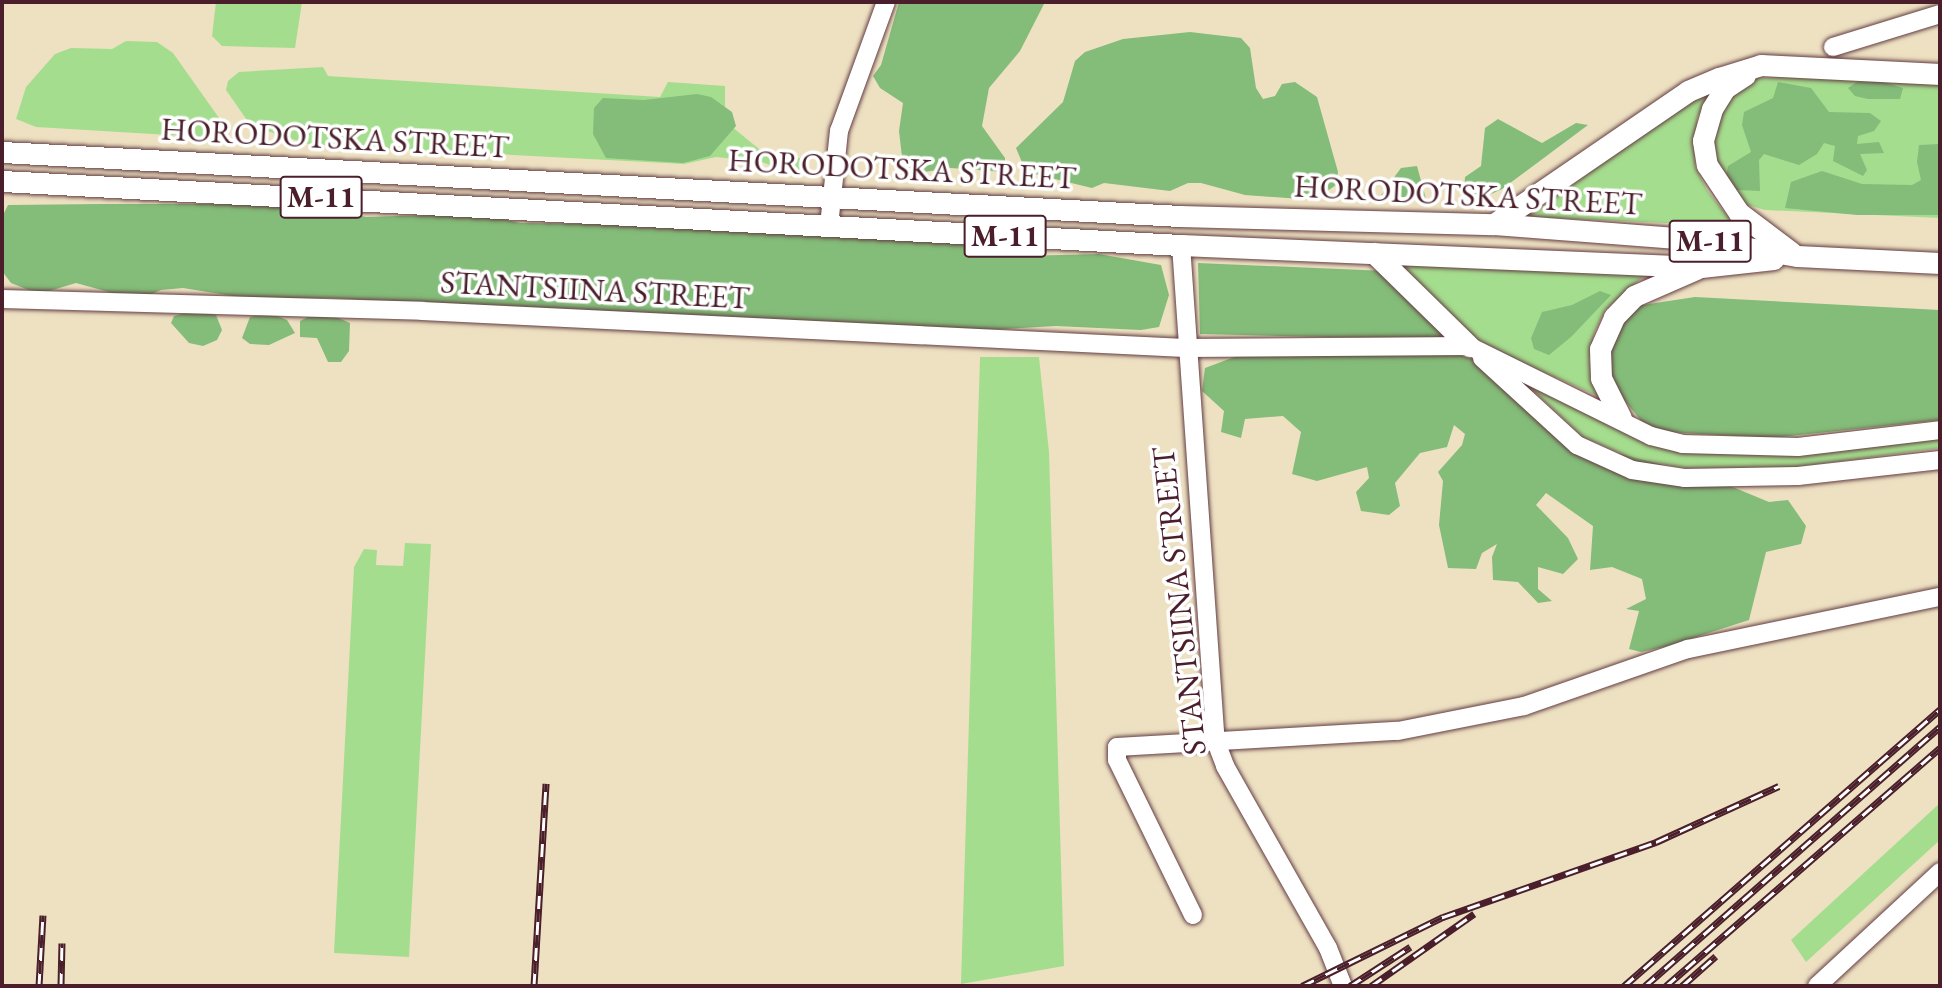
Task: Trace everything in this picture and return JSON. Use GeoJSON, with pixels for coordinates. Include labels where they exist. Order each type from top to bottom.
{"type":"FeatureCollection","features":[{"type":"Feature","properties":{"kind":"main road"},"geometry":{"type":"LineString","coordinates":[[1494,224],[1688,91],[1761,65],[1940,74]]}},
{"type":"Feature","properties":{"kind":"main road"},"geometry":{"type":"LineString","coordinates":[[1761,65],[1725,88],[1712,109],[1703,141],[1707,165],[1739,213],[1797,256]]}},
{"type":"Feature","properties":{"kind":"main road","name":"HORODOTSKA STREET"},"geometry":{"type":"LineString","coordinates":[[2,152],[1179,216],[1494,224],[1701,240],[1797,256],[1940,263]]}},
{"type":"Feature","properties":{"kind":"main road","name":"HORODOTSKA STREET"},"geometry":{"type":"LineString","coordinates":[[2,181],[1181,245],[1701,267],[1797,256]]}},
{"type":"Feature","properties":{"kind":"main road"},"geometry":{"type":"LineString","coordinates":[[1374,253],[1469,346]]}},
{"type":"Feature","properties":{"kind":"main road"},"geometry":{"type":"LineString","coordinates":[[1621,418],[1601,378],[1600,349],[1614,317],[1634,296],[1701,267]]}},
{"type":"Feature","properties":{"kind":"street"},"geometry":{"type":"LineString","coordinates":[[829,226],[839,131],[886,2]]}},
{"type":"Feature","properties":{"kind":"street"},"geometry":{"type":"LineString","coordinates":[[1833,47],[1940,14]]}},
{"type":"Feature","properties":{"kind":"street","name":"STANTSIINA STREET"},"geometry":{"type":"LineString","coordinates":[[1181,245],[1185,348],[1216,742],[1225,766],[1328,948],[1343,986]]}},
{"type":"Feature","properties":{"kind":"street","name":"STANTSIINA STREET"},"geometry":{"type":"LineString","coordinates":[[2,299],[422,311],[1185,348],[1469,346]]}},
{"type":"Feature","properties":{"kind":"street"},"geometry":{"type":"LineString","coordinates":[[1469,346],[1621,418],[1651,436],[1682,444],[1798,447],[1940,430]]}},
{"type":"Feature","properties":{"kind":"street"},"geometry":{"type":"LineString","coordinates":[[1469,346],[1577,445],[1632,470],[1685,478],[1798,476],[1940,460]]}},
{"type":"Feature","properties":{"kind":"street"},"geometry":{"type":"LineString","coordinates":[[1193,915],[1117,760],[1117,747],[1398,731],[1524,706],[1688,649],[1940,597]]}},
{"type":"Feature","properties":{"kind":"street"},"geometry":{"type":"LineString","coordinates":[[1817,986],[1940,872]]}},
{"type":"Feature","properties":{"kind":"green space"},"geometry":{"type":"Polygon","coordinates":[[[216,2],[302,2],[295,48],[222,46],[212,36],[216,2]]]}},
{"type":"Feature","properties":{"kind":"green space"},"geometry":{"type":"Polygon","coordinates":[[[899,2],[1056,2],[1044,4],[1020,51],[989,88],[982,126],[1005,158],[1005,172],[951,168],[924,172],[910,168],[902,157],[899,131],[903,103],[880,88],[873,76],[881,65],[899,2]]]}},
{"type":"Feature","properties":{"kind":"green space"},"geometry":{"type":"Polygon","coordinates":[[[1190,32],[1241,38],[1250,48],[1256,88],[1263,99],[1275,96],[1282,84],[1295,82],[1317,97],[1338,172],[1336,185],[1314,200],[1245,195],[1201,183],[1188,183],[1170,191],[1104,183],[1092,188],[1026,172],[1016,148],[1063,102],[1075,61],[1085,52],[1123,39],[1190,32]]]}},
{"type":"Feature","properties":{"kind":"green space"},"geometry":{"type":"Polygon","coordinates":[[[126,41],[157,42],[173,53],[224,125],[223,134],[219,138],[36,127],[16,119],[26,87],[55,54],[71,48],[112,49],[126,41]]]}},
{"type":"Feature","properties":{"kind":"green space"},"geometry":{"type":"Polygon","coordinates":[[[323,67],[328,76],[660,97],[668,82],[725,86],[725,121],[759,149],[803,159],[810,168],[800,177],[762,162],[716,157],[684,164],[308,144],[251,126],[226,90],[228,81],[239,72],[323,67]]]}},
{"type":"Feature","properties":{"kind":"green space"},"geometry":{"type":"Polygon","coordinates":[[[1801,77],[1940,84],[1940,218],[1765,210],[1745,204],[1722,178],[1713,145],[1719,114],[1742,86],[1758,78],[1801,77]]]}},
{"type":"Feature","properties":{"kind":"green space"},"geometry":{"type":"Polygon","coordinates":[[[1880,81],[1903,88],[1900,99],[1868,99],[1855,96],[1848,88],[1857,82],[1880,81]]]}},
{"type":"Feature","properties":{"kind":"green space"},"geometry":{"type":"Polygon","coordinates":[[[1778,82],[1811,88],[1829,112],[1870,113],[1881,121],[1874,131],[1858,136],[1857,144],[1879,142],[1884,153],[1860,154],[1867,170],[1863,176],[1833,161],[1835,146],[1824,143],[1817,154],[1799,165],[1764,154],[1759,160],[1760,191],[1737,190],[1725,184],[1728,166],[1751,152],[1742,125],[1744,112],[1773,98],[1778,82]]]}},
{"type":"Feature","properties":{"kind":"green space"},"geometry":{"type":"Polygon","coordinates":[[[1711,90],[1697,118],[1695,166],[1707,190],[1735,226],[1528,217],[1669,115],[1711,90]]]}},
{"type":"Feature","properties":{"kind":"green space"},"geometry":{"type":"Polygon","coordinates":[[[697,94],[711,97],[732,112],[736,126],[710,156],[683,163],[606,158],[593,134],[594,108],[603,98],[644,100],[697,94]]]}},
{"type":"Feature","properties":{"kind":"green space"},"geometry":{"type":"Polygon","coordinates":[[[1498,119],[1542,143],[1576,123],[1588,125],[1502,189],[1487,196],[1464,193],[1465,177],[1481,166],[1485,128],[1498,119]]]}},
{"type":"Feature","properties":{"kind":"green space"},"geometry":{"type":"Polygon","coordinates":[[[1940,144],[1940,215],[1857,215],[1785,208],[1791,182],[1822,171],[1862,184],[1912,185],[1921,180],[1917,162],[1919,145],[1940,144]]]}},
{"type":"Feature","properties":{"kind":"green space"},"geometry":{"type":"Polygon","coordinates":[[[1417,166],[1426,199],[1381,195],[1401,168],[1417,166]]]}},
{"type":"Feature","properties":{"kind":"green space"},"geometry":{"type":"Polygon","coordinates":[[[311,204],[366,217],[432,215],[458,209],[520,223],[692,225],[742,232],[976,242],[1002,246],[1021,256],[1099,254],[1161,265],[1169,295],[1159,327],[1141,330],[1056,326],[985,330],[328,298],[251,299],[183,288],[161,290],[138,300],[76,283],[39,294],[11,283],[2,271],[2,217],[8,205],[311,204]]]}},
{"type":"Feature","properties":{"kind":"green space"},"geometry":{"type":"Polygon","coordinates":[[[1395,258],[1645,275],[1605,310],[1594,333],[1589,360],[1598,396],[1480,344],[1395,258]]]}},
{"type":"Feature","properties":{"kind":"green space"},"geometry":{"type":"Polygon","coordinates":[[[1198,263],[1386,271],[1451,340],[1200,334],[1198,263]]]}},
{"type":"Feature","properties":{"kind":"green space"},"geometry":{"type":"Polygon","coordinates":[[[1600,291],[1611,295],[1571,337],[1549,355],[1534,349],[1531,338],[1542,312],[1572,305],[1600,291]]]}},
{"type":"Feature","properties":{"kind":"green space"},"geometry":{"type":"Polygon","coordinates":[[[1695,297],[1940,310],[1940,420],[1772,438],[1666,432],[1643,423],[1616,390],[1608,358],[1624,319],[1636,306],[1695,297]]]}},
{"type":"Feature","properties":{"kind":"green space"},"geometry":{"type":"Polygon","coordinates":[[[196,310],[216,315],[222,330],[217,340],[203,346],[189,343],[171,323],[174,316],[196,310]]]}},
{"type":"Feature","properties":{"kind":"green space"},"geometry":{"type":"Polygon","coordinates":[[[270,313],[287,320],[295,333],[269,345],[250,344],[242,338],[250,317],[270,313]]]}},
{"type":"Feature","properties":{"kind":"green space"},"geometry":{"type":"Polygon","coordinates":[[[308,317],[336,317],[350,323],[349,351],[341,362],[328,362],[317,338],[300,337],[300,321],[308,317]]]}},
{"type":"Feature","properties":{"kind":"green space"},"geometry":{"type":"Polygon","coordinates":[[[1253,350],[1443,350],[1520,374],[1547,413],[1598,448],[1706,476],[1769,502],[1788,500],[1806,526],[1801,544],[1766,552],[1749,620],[1668,646],[1641,652],[1629,649],[1639,611],[1626,609],[1646,599],[1642,579],[1612,567],[1590,570],[1593,526],[1546,493],[1536,505],[1568,538],[1578,559],[1563,574],[1538,567],[1538,589],[1552,601],[1538,603],[1518,582],[1493,580],[1492,557],[1497,544],[1482,553],[1476,569],[1448,568],[1439,525],[1443,481],[1438,472],[1462,445],[1465,434],[1454,425],[1447,447],[1420,453],[1395,483],[1400,506],[1389,515],[1361,511],[1356,492],[1369,478],[1367,467],[1317,481],[1292,474],[1301,432],[1283,416],[1245,419],[1241,438],[1221,432],[1224,411],[1202,391],[1205,368],[1253,350]]]}},
{"type":"Feature","properties":{"kind":"green space"},"geometry":{"type":"Polygon","coordinates":[[[980,357],[1039,357],[1049,452],[1064,966],[961,984],[980,357]]]}},
{"type":"Feature","properties":{"kind":"green space"},"geometry":{"type":"Polygon","coordinates":[[[1522,380],[1655,446],[1696,453],[1799,455],[1940,439],[1940,448],[1797,467],[1685,468],[1634,459],[1583,437],[1522,380]]]}},
{"type":"Feature","properties":{"kind":"green space"},"geometry":{"type":"Polygon","coordinates":[[[405,543],[431,544],[409,957],[334,953],[354,567],[364,549],[377,550],[376,565],[403,566],[405,543]]]}},
{"type":"Feature","properties":{"kind":"green space"},"geometry":{"type":"Polygon","coordinates":[[[1940,803],[1940,840],[1806,962],[1791,940],[1940,803]]]}},
{"type":"Feature","properties":{"kind":"railway"},"geometry":{"type":"LineString","coordinates":[[1624,986],[1940,709]]}},
{"type":"Feature","properties":{"kind":"railway"},"geometry":{"type":"LineString","coordinates":[[1645,986],[1940,727]]}},
{"type":"Feature","properties":{"kind":"railway"},"geometry":{"type":"LineString","coordinates":[[1666,986],[1940,748]]}},
{"type":"Feature","properties":{"kind":"railway"},"geometry":{"type":"LineString","coordinates":[[534,986],[546,783]]}},
{"type":"Feature","properties":{"kind":"railway"},"geometry":{"type":"LineString","coordinates":[[1302,986],[1443,917],[1656,842],[1779,786]]}},
{"type":"Feature","properties":{"kind":"railway"},"geometry":{"type":"LineString","coordinates":[[1371,986],[1474,914]]}},
{"type":"Feature","properties":{"kind":"railway"},"geometry":{"type":"LineString","coordinates":[[39,986],[43,915]]}},
{"type":"Feature","properties":{"kind":"railway"},"geometry":{"type":"LineString","coordinates":[[61,986],[62,943]]}},
{"type":"Feature","properties":{"kind":"railway"},"geometry":{"type":"LineString","coordinates":[[1350,986],[1410,947]]}},
{"type":"Feature","properties":{"kind":"railway"},"geometry":{"type":"LineString","coordinates":[[1682,986],[1716,956]]}}]}
